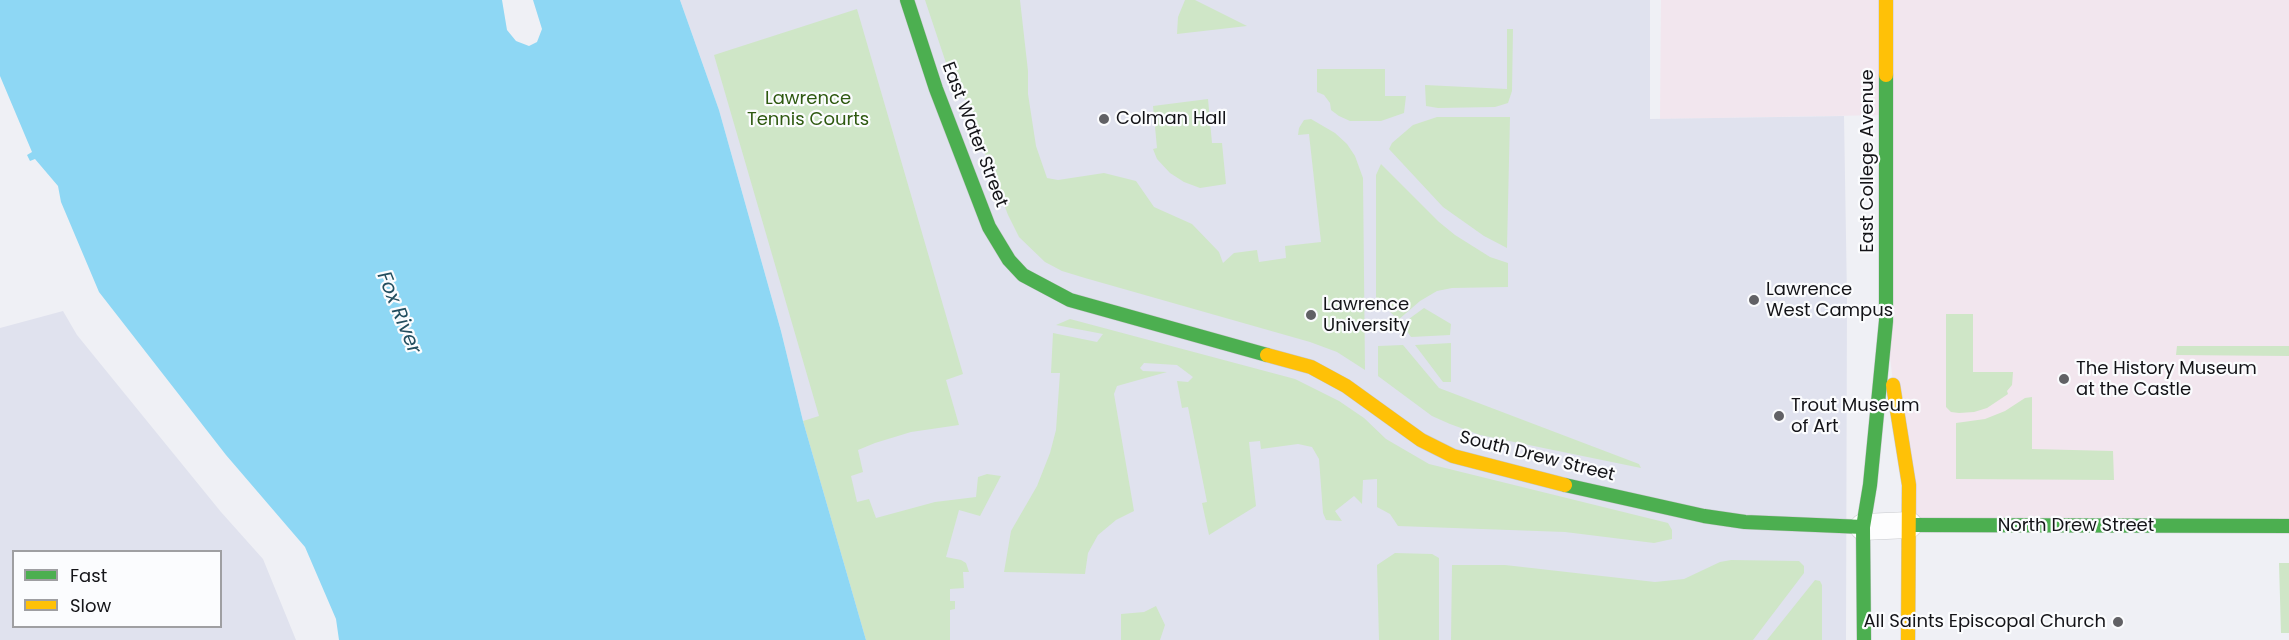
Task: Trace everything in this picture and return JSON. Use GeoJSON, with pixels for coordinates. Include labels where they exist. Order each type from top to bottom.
{"type":"FeatureCollection","features":[{"type":"Feature","properties":{"kind":"street","name":"East Water Street"},"geometry":{"type":"LineString","coordinates":[[907,0],[936,89],[980,205],[1009,260],[1023,275]]}},
{"type":"Feature","properties":{"kind":"street","name":"East College Avenue"},"geometry":{"type":"LineString","coordinates":[[1864,640],[1863,527],[1870,485],[1886,321],[1886,0]]}},
{"type":"Feature","properties":{"kind":"street","name":"South Drew Street"},"geometry":{"type":"LineString","coordinates":[[1023,275],[1070,300],[1311,368],[1346,386],[1421,440],[1453,456],[1553,482],[1704,516],[1745,522],[1863,527]]}},
{"type":"Feature","properties":{"kind":"street","name":"East College Avenue"},"geometry":{"type":"LineString","coordinates":[[1886,321],[1896,413],[1909,485],[1908,640]]}},
{"type":"Feature","properties":{"kind":"street","name":"North Drew Street"},"geometry":{"type":"LineString","coordinates":[[1863,527],[1909,525],[2289,526]]}},
{"type":"Feature","properties":{"kind":"shaded area","name":"Lawrence University"},"geometry":{"type":"Polygon","coordinates":[[[680,0],[1650,0],[1650,119],[1844,116],[1847,298],[1846,640],[866,640],[803,421],[781,331],[719,110],[680,0]]]}},
{"type":"Feature","properties":{"kind":"shaded area"},"geometry":{"type":"Polygon","coordinates":[[[1661,0],[2289,0],[2289,526],[1909,525],[1886,321],[1886,115],[1660,119],[1661,0]]]}},
{"type":"Feature","properties":{"kind":"shaded area"},"geometry":{"type":"Polygon","coordinates":[[[63,311],[77,335],[221,512],[263,559],[296,640],[0,640],[0,328],[63,311]]]}},
{"type":"Feature","properties":{"kind":"green space"},"geometry":{"type":"Polygon","coordinates":[[[925,0],[1020,0],[1028,71],[1028,94],[1036,146],[1047,178],[1058,180],[1104,173],[1136,181],[1154,207],[1192,224],[1219,252],[1223,263],[1234,253],[1257,250],[1259,262],[1286,258],[1285,246],[1321,242],[1309,134],[1298,135],[1304,120],[1311,119],[1335,133],[1347,144],[1355,156],[1363,178],[1365,370],[1337,352],[1310,342],[1085,278],[1062,271],[1045,262],[1019,237],[1008,215],[955,73],[950,75],[925,0]]]}},
{"type":"Feature","properties":{"kind":"green space"},"geometry":{"type":"Polygon","coordinates":[[[1185,0],[1195,0],[1247,26],[1177,34],[1178,17],[1185,0]]]}},
{"type":"Feature","properties":{"kind":"green space","name":"Lawrence Tennis Courts"},"geometry":{"type":"Polygon","coordinates":[[[857,9],[963,374],[946,380],[959,425],[911,432],[858,450],[863,472],[851,476],[857,502],[869,499],[876,518],[935,502],[976,497],[978,477],[987,474],[1001,476],[980,516],[959,510],[946,557],[966,563],[969,572],[963,572],[964,588],[950,589],[950,601],[955,601],[955,609],[950,610],[950,640],[866,640],[803,421],[819,416],[714,55],[857,9]]]}},
{"type":"Feature","properties":{"kind":"green space"},"geometry":{"type":"Polygon","coordinates":[[[1507,29],[1513,29],[1512,91],[1508,103],[1495,107],[1438,108],[1426,106],[1425,85],[1507,89],[1507,29]]]}},
{"type":"Feature","properties":{"kind":"green space"},"geometry":{"type":"Polygon","coordinates":[[[1317,69],[1385,69],[1385,96],[1406,96],[1404,113],[1381,121],[1350,121],[1339,116],[1331,110],[1330,103],[1324,95],[1317,92],[1317,69]]]}},
{"type":"Feature","properties":{"kind":"green space"},"geometry":{"type":"Polygon","coordinates":[[[1208,99],[1212,143],[1222,143],[1226,184],[1200,188],[1170,173],[1157,159],[1153,149],[1157,148],[1153,106],[1208,99]]]}},
{"type":"Feature","properties":{"kind":"green space"},"geometry":{"type":"Polygon","coordinates":[[[1437,117],[1510,117],[1507,248],[1484,236],[1443,207],[1389,149],[1392,143],[1413,125],[1437,117]]]}},
{"type":"Feature","properties":{"kind":"green space"},"geometry":{"type":"Polygon","coordinates":[[[1381,164],[1455,235],[1490,257],[1508,263],[1508,287],[1452,288],[1437,291],[1420,301],[1398,320],[1376,297],[1376,175],[1381,164]]]}},
{"type":"Feature","properties":{"kind":"green space"},"geometry":{"type":"Polygon","coordinates":[[[1424,308],[1451,324],[1450,335],[1411,337],[1402,324],[1424,308]]]}},
{"type":"Feature","properties":{"kind":"green space"},"geometry":{"type":"Polygon","coordinates":[[[1946,314],[1973,314],[1973,372],[2013,372],[2012,385],[2007,391],[2008,394],[1987,408],[1959,413],[1951,412],[1946,407],[1946,314]]]}},
{"type":"Feature","properties":{"kind":"green space"},"geometry":{"type":"Polygon","coordinates":[[[1070,319],[1295,379],[1339,401],[1364,418],[1386,439],[1429,464],[1668,523],[1672,530],[1672,539],[1654,543],[1565,532],[1398,526],[1390,514],[1377,507],[1377,479],[1363,480],[1362,504],[1354,496],[1335,511],[1342,521],[1326,520],[1323,513],[1319,459],[1312,447],[1298,444],[1261,449],[1260,441],[1249,442],[1256,506],[1209,535],[1202,503],[1207,502],[1188,407],[1182,408],[1177,381],[1188,382],[1193,377],[1177,365],[1144,363],[1140,368],[1143,371],[1167,372],[1117,386],[1114,394],[1134,511],[1116,520],[1098,535],[1088,553],[1085,574],[1004,572],[1011,531],[1037,486],[1056,430],[1060,373],[1051,373],[1053,333],[1097,342],[1103,334],[1056,325],[1070,319]]]}},
{"type":"Feature","properties":{"kind":"green space"},"geometry":{"type":"Polygon","coordinates":[[[1451,343],[1451,382],[1443,382],[1415,345],[1451,343]]]}},
{"type":"Feature","properties":{"kind":"green space"},"geometry":{"type":"Polygon","coordinates":[[[1403,345],[1439,388],[1639,464],[1641,468],[1480,435],[1432,416],[1378,376],[1378,346],[1403,345]]]}},
{"type":"Feature","properties":{"kind":"green space"},"geometry":{"type":"Polygon","coordinates":[[[2177,346],[2289,346],[2289,356],[2176,355],[2177,346]]]}},
{"type":"Feature","properties":{"kind":"green space"},"geometry":{"type":"Polygon","coordinates":[[[2032,397],[2032,449],[2113,451],[2114,480],[1956,479],[1956,423],[1985,419],[2005,411],[2025,398],[2032,397]]]}},
{"type":"Feature","properties":{"kind":"green space"},"geometry":{"type":"Polygon","coordinates":[[[1395,553],[1432,554],[1439,558],[1439,640],[1379,640],[1377,565],[1395,553]]]}},
{"type":"Feature","properties":{"kind":"green space"},"geometry":{"type":"Polygon","coordinates":[[[1731,560],[1799,561],[1804,566],[1804,573],[1753,640],[1451,640],[1452,565],[1505,565],[1655,582],[1684,579],[1720,562],[1731,560]]]}},
{"type":"Feature","properties":{"kind":"green space"},"geometry":{"type":"Polygon","coordinates":[[[2279,563],[2289,563],[2289,633],[2281,633],[2279,563]]]}},
{"type":"Feature","properties":{"kind":"green space"},"geometry":{"type":"Polygon","coordinates":[[[1815,580],[1820,581],[1822,585],[1822,640],[1767,640],[1815,580]]]}},
{"type":"Feature","properties":{"kind":"green space"},"geometry":{"type":"Polygon","coordinates":[[[1156,606],[1165,625],[1160,640],[1121,640],[1121,614],[1144,612],[1156,606]]]}},
{"type":"Feature","properties":{"kind":"water","name":"Fox River"},"geometry":{"type":"Polygon","coordinates":[[[0,0],[502,0],[507,30],[516,41],[529,46],[537,42],[542,29],[533,0],[680,0],[719,110],[781,331],[803,421],[866,640],[339,640],[336,619],[305,547],[226,455],[99,292],[61,202],[58,186],[35,159],[30,161],[27,155],[32,152],[0,76],[0,0]]]}},
{"type":"Feature","properties":{"kind":"traffic: fast"},"geometry":{"type":"LineString","coordinates":[[907,0],[936,89],[989,227],[1009,260],[1023,275],[1070,300],[1267,355]]}},
{"type":"Feature","properties":{"kind":"traffic: fast"},"geometry":{"type":"LineString","coordinates":[[1864,640],[1863,527],[1870,485],[1886,321],[1886,75]]}},
{"type":"Feature","properties":{"kind":"traffic: fast"},"geometry":{"type":"LineString","coordinates":[[1565,485],[1704,516],[1745,522],[1863,527]]}},
{"type":"Feature","properties":{"kind":"traffic: fast"},"geometry":{"type":"LineString","coordinates":[[1909,525],[2289,526]]}},
{"type":"Feature","properties":{"kind":"traffic: slow"},"geometry":{"type":"LineString","coordinates":[[1886,0],[1886,75]]}},
{"type":"Feature","properties":{"kind":"traffic: slow"},"geometry":{"type":"LineString","coordinates":[[1267,355],[1311,367],[1346,386],[1421,440],[1453,456],[1565,485]]}},
{"type":"Feature","properties":{"kind":"traffic: slow"},"geometry":{"type":"LineString","coordinates":[[1893,385],[1909,485],[1908,640]]}},
{"type":"Feature","properties":{"kind":"place","name":"Colman Hall"},"geometry":{"type":"Point","coordinates":[1104,119]}},
{"type":"Feature","properties":{"kind":"place","name":"Lawrence West Campus"},"geometry":{"type":"Point","coordinates":[1754,300]}},
{"type":"Feature","properties":{"kind":"place","name":"Lawrence University"},"geometry":{"type":"Point","coordinates":[1311,315]}},
{"type":"Feature","properties":{"kind":"place","name":"The History Museum at the Castle"},"geometry":{"type":"Point","coordinates":[2064,379]}},
{"type":"Feature","properties":{"kind":"place","name":"Trout Museum of Art"},"geometry":{"type":"Point","coordinates":[1779,416]}},
{"type":"Feature","properties":{"kind":"place","name":"All Saints Episcopal Church"},"geometry":{"type":"Point","coordinates":[2118,622]}}]}
